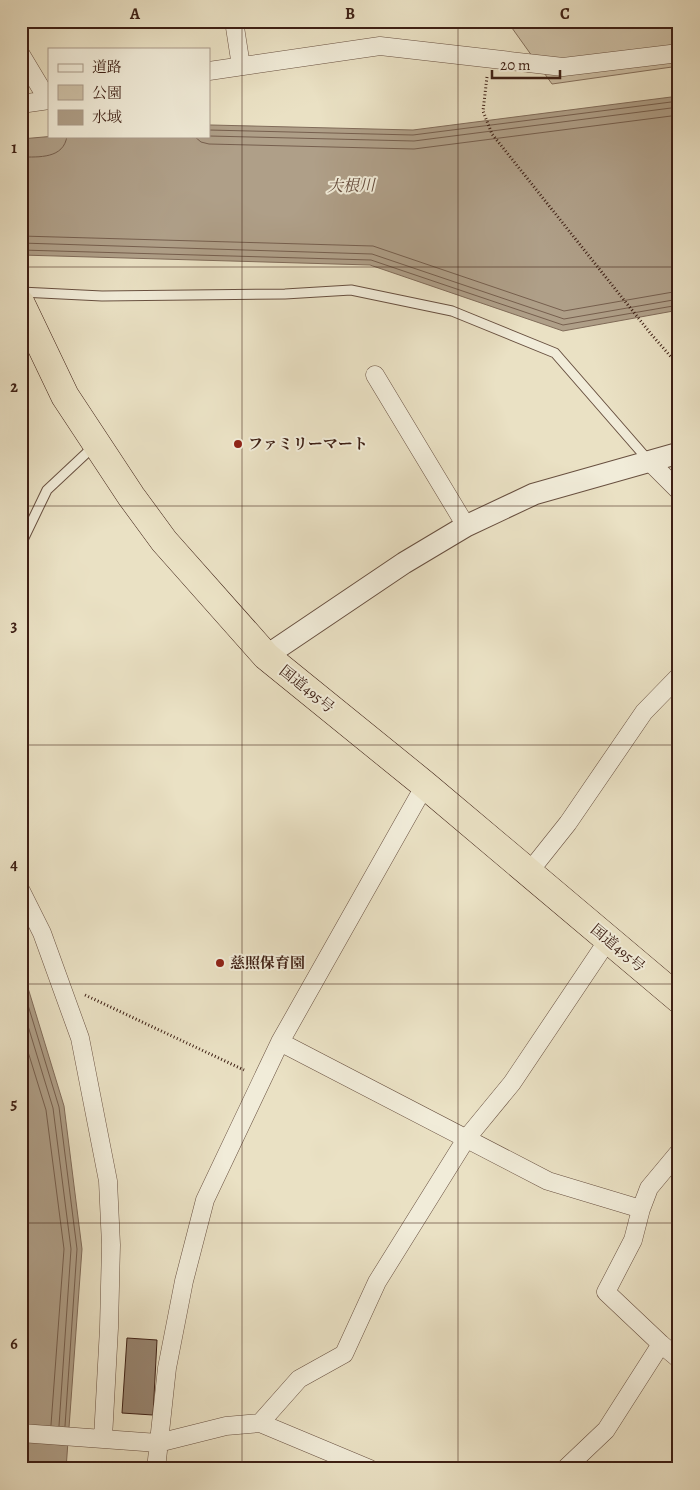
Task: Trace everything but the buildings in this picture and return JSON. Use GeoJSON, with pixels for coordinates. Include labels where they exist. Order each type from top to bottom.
{"type":"FeatureCollection","features":[{"type":"Feature","properties":{"kind":"highway","name":"国道495号"},"geometry":{"type":"LineString","coordinates":[[21,304],[65,396],[131,496],[164,541],[266,656],[425,785],[679,999]]}},
{"type":"Feature","properties":{"kind":"street"},"geometry":{"type":"LineString","coordinates":[[234,21],[241,66]]}},
{"type":"Feature","properties":{"kind":"street"},"geometry":{"type":"LineString","coordinates":[[210,70],[380,46],[563,67],[679,53]]}},
{"type":"Feature","properties":{"kind":"street"},"geometry":{"type":"LineString","coordinates":[[21,55],[48,100],[21,104]]}},
{"type":"Feature","properties":{"kind":"street"},"geometry":{"type":"LineString","coordinates":[[375,375],[466,526]]}},
{"type":"Feature","properties":{"kind":"street"},"geometry":{"type":"LineString","coordinates":[[266,656],[404,563],[466,526],[534,494],[679,454]]}},
{"type":"Feature","properties":{"kind":"street"},"geometry":{"type":"LineString","coordinates":[[649,461],[679,491]]}},
{"type":"Feature","properties":{"kind":"street"},"geometry":{"type":"LineString","coordinates":[[529,872],[568,823],[644,712],[679,676]]}},
{"type":"Feature","properties":{"kind":"street"},"geometry":{"type":"LineString","coordinates":[[156,1469],[168,1368],[184,1281],[205,1200],[280,1042],[425,785]]}},
{"type":"Feature","properties":{"kind":"street"},"geometry":{"type":"LineString","coordinates":[[21,891],[42,933],[80,1038],[108,1180],[111,1245],[110,1309],[103,1438]]}},
{"type":"Feature","properties":{"kind":"street"},"geometry":{"type":"LineString","coordinates":[[260,1423],[299,1379],[344,1354],[377,1282],[466,1139],[512,1083],[608,940]]}},
{"type":"Feature","properties":{"kind":"street"},"geometry":{"type":"LineString","coordinates":[[280,1042],[548,1181],[641,1209]]}},
{"type":"Feature","properties":{"kind":"street"},"geometry":{"type":"LineString","coordinates":[[679,1152],[649,1188],[633,1240],[606,1292],[679,1359]]}},
{"type":"Feature","properties":{"kind":"street"},"geometry":{"type":"LineString","coordinates":[[565,1469],[606,1430],[661,1344]]}},
{"type":"Feature","properties":{"kind":"street"},"geometry":{"type":"LineString","coordinates":[[21,1433],[158,1443],[226,1426],[260,1423],[370,1469]]}},
{"type":"Feature","properties":{"kind":"lane"},"geometry":{"type":"LineString","coordinates":[[21,292],[111,296],[285,294],[351,290],[452,311],[555,353],[649,461]]}},
{"type":"Feature","properties":{"kind":"lane"},"geometry":{"type":"LineString","coordinates":[[21,544],[47,490],[96,444]]}},
{"type":"Feature","properties":{"kind":"path"},"geometry":{"type":"LineString","coordinates":[[488,59],[483,111],[492,134],[651,334],[679,366]]}},
{"type":"Feature","properties":{"kind":"path"},"geometry":{"type":"LineString","coordinates":[[60,983],[263,1079]]}},
{"type":"Feature","properties":{"kind":"green space"},"geometry":{"type":"Polygon","coordinates":[[[507,21],[679,21],[679,66],[552,84],[507,21]]]}},
{"type":"Feature","properties":{"kind":"water","name":"大根川"},"geometry":{"type":"Polygon","coordinates":[[[679,96],[679,310],[563,331],[370,265],[21,255],[21,139],[48,137],[210,138],[210,125],[413,130],[679,96]]]}},
{"type":"Feature","properties":{"kind":"water"},"geometry":{"type":"Polygon","coordinates":[[[21,965],[64,1106],[82,1249],[66,1469],[21,1469],[21,965]]]}},
{"type":"Feature","properties":{"kind":"place","name":"ファミリーマート"},"geometry":{"type":"Point","coordinates":[238,444]}},
{"type":"Feature","properties":{"kind":"place","name":"慈照保育園"},"geometry":{"type":"Point","coordinates":[220,963]}}]}
